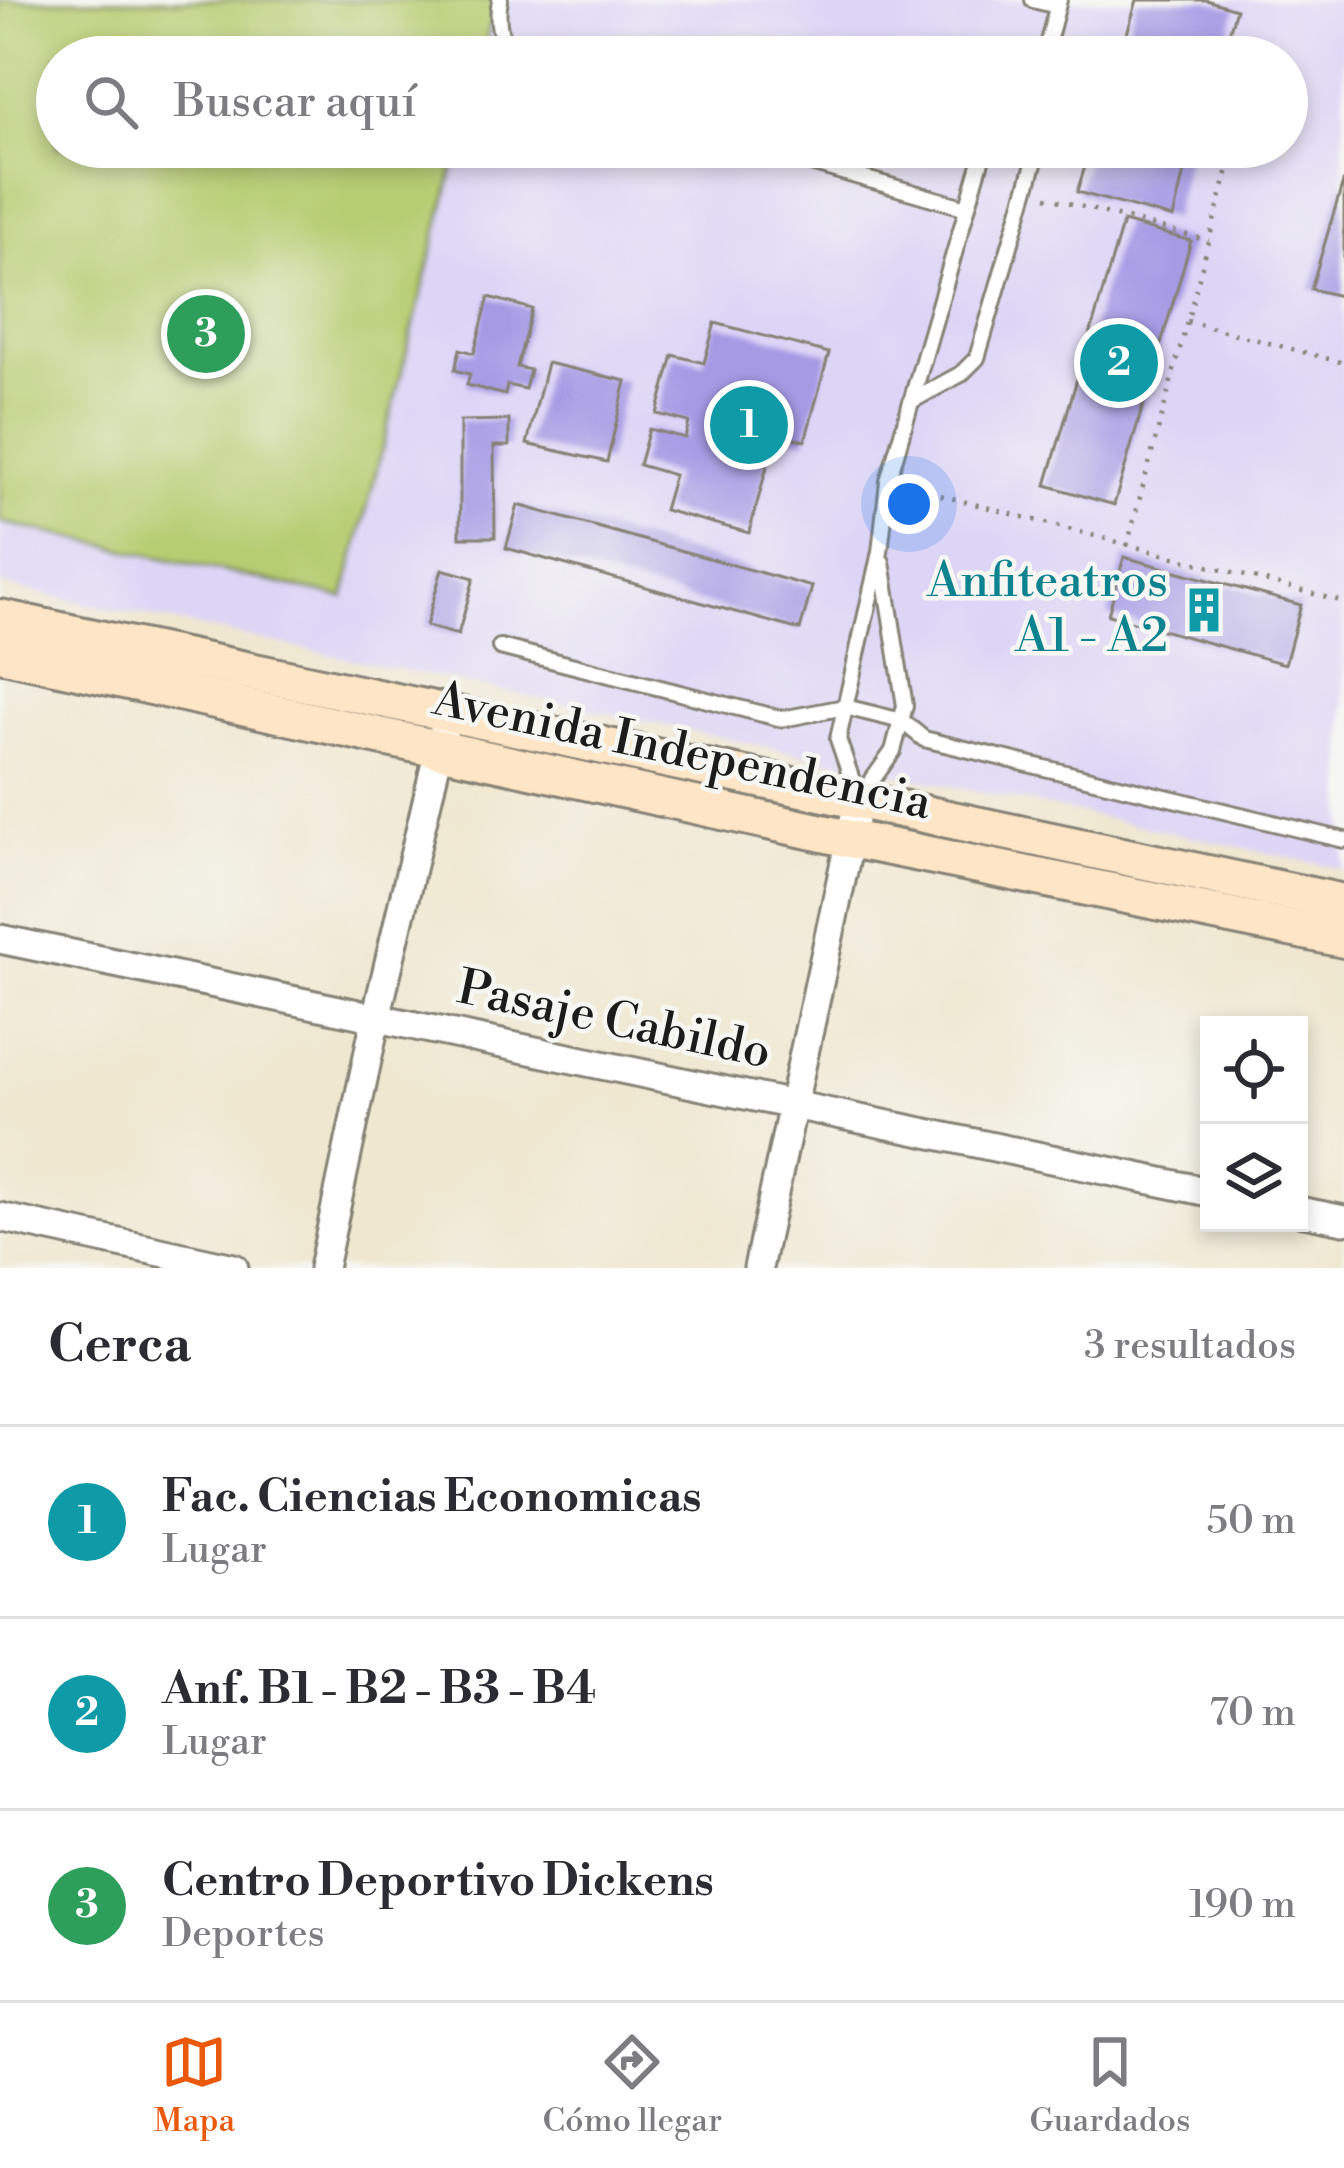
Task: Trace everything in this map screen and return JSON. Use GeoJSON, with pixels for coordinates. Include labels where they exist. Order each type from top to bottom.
{"type":"FeatureCollection","features":[{"type":"Feature","properties":{"kind":"main road","name":"Avenida Independencia"},"geometry":{"type":"LineString","coordinates":[[0,618],[850,839],[1344,939]]}},
{"type":"Feature","properties":{"kind":"main road","name":"Avenida Independencia"},"geometry":{"type":"LineString","coordinates":[[0,653],[858,800],[1344,903]]}},
{"type":"Feature","properties":{"kind":"street"},"geometry":{"type":"LineString","coordinates":[[323,1268],[443,731]]}},
{"type":"Feature","properties":{"kind":"street"},"geometry":{"type":"LineString","coordinates":[[758,1268],[858,800]]}},
{"type":"Feature","properties":{"kind":"street","name":"Pasaje Cabildo"},"geometry":{"type":"LineString","coordinates":[[0,939],[1200,1190]]}},
{"type":"Feature","properties":{"kind":"street"},"geometry":{"type":"LineString","coordinates":[[1308,1213],[1344,1220]]}},
{"type":"Feature","properties":{"kind":"street"},"geometry":{"type":"LineString","coordinates":[[0,1217],[233,1268]]}},
{"type":"Feature","properties":{"kind":"lane"},"geometry":{"type":"LineString","coordinates":[[500,0],[501,36]]}},
{"type":"Feature","properties":{"kind":"lane"},"geometry":{"type":"LineString","coordinates":[[1033,0],[1058,3],[1048,36]]}},
{"type":"Feature","properties":{"kind":"lane"},"geometry":{"type":"LineString","coordinates":[[827,168],[967,208]]}},
{"type":"Feature","properties":{"kind":"lane"},"geometry":{"type":"LineString","coordinates":[[858,800],[838,739],[880,552],[888,481],[979,168]]}},
{"type":"Feature","properties":{"kind":"lane"},"geometry":{"type":"LineString","coordinates":[[913,400],[961,374],[977,358],[1034,168]]}},
{"type":"Feature","properties":{"kind":"lane"},"geometry":{"type":"LineString","coordinates":[[858,800],[892,751],[905,706],[880,552]]}},
{"type":"Feature","properties":{"kind":"lane"},"geometry":{"type":"LineString","coordinates":[[500,647],[782,719],[845,707],[902,721],[924,739],[1344,840]]}},
{"type":"Feature","properties":{"kind":"path"},"geometry":{"type":"LineString","coordinates":[[1127,546],[1228,168]]}},
{"type":"Feature","properties":{"kind":"path"},"geometry":{"type":"LineString","coordinates":[[1028,192],[1208,241]]}},
{"type":"Feature","properties":{"kind":"path"},"geometry":{"type":"LineString","coordinates":[[1187,321],[1344,364]]}},
{"type":"Feature","properties":{"kind":"path"},"geometry":{"type":"LineString","coordinates":[[888,481],[1344,602]]}},
{"type":"Feature","properties":{"kind":"shaded area"},"geometry":{"type":"Polygon","coordinates":[[[0,0],[1344,0],[1344,869],[0,585],[0,0]]]}},
{"type":"Feature","properties":{"kind":"green space"},"geometry":{"type":"Polygon","coordinates":[[[0,0],[496,0],[487,36],[36,36],[36,168],[454,168],[344,598],[0,522],[0,0]]]}},
{"type":"Feature","properties":{"kind":"building"},"geometry":{"type":"Polygon","coordinates":[[[1137,0],[1206,0],[1236,9],[1228,36],[1126,36],[1137,0]]]}},
{"type":"Feature","properties":{"kind":"building"},"geometry":{"type":"Polygon","coordinates":[[[1084,168],[1185,168],[1173,218],[1077,192],[1084,168]]]}},
{"type":"Feature","properties":{"kind":"building"},"geometry":{"type":"Polygon","coordinates":[[[1344,182],[1344,297],[1311,289],[1344,182]]]}},
{"type":"Feature","properties":{"kind":"building"},"geometry":{"type":"Polygon","coordinates":[[[1123,222],[1191,241],[1114,505],[1046,485],[1123,222]]]}},
{"type":"Feature","properties":{"kind":"building"},"geometry":{"type":"Polygon","coordinates":[[[489,297],[532,309],[517,367],[530,370],[525,389],[507,385],[505,395],[467,385],[470,374],[455,370],[460,349],[474,353],[489,297]]]}},
{"type":"Feature","properties":{"kind":"building"},"geometry":{"type":"Polygon","coordinates":[[[715,323],[829,353],[805,441],[776,433],[749,533],[664,510],[674,475],[639,465],[649,429],[685,438],[689,422],[657,414],[673,355],[704,363],[715,323]]]}},
{"type":"Feature","properties":{"kind":"building"},"geometry":{"type":"Polygon","coordinates":[[[547,363],[626,381],[607,462],[527,444],[547,363]]]}},
{"type":"Feature","properties":{"kind":"building"},"geometry":{"type":"Polygon","coordinates":[[[509,420],[509,446],[494,446],[495,537],[460,537],[460,421],[509,420]]]}},
{"type":"Feature","properties":{"kind":"building"},"geometry":{"type":"Polygon","coordinates":[[[518,505],[812,587],[800,630],[506,548],[518,505]]]}},
{"type":"Feature","properties":{"kind":"building","name":"Anfiteatros A1 - A2"},"geometry":{"type":"Polygon","coordinates":[[[1124,557],[1301,605],[1285,664],[1108,615],[1124,557]]]}},
{"type":"Feature","properties":{"kind":"building"},"geometry":{"type":"Polygon","coordinates":[[[442,569],[474,578],[458,635],[426,626],[442,569]]]}},
{"type":"Feature","properties":{"kind":"place","name":"Centro Deportivo Dickens"},"geometry":{"type":"Point","coordinates":[206,334]}},
{"type":"Feature","properties":{"kind":"place","name":"Anf. B1 - B2 - B3 - B4"},"geometry":{"type":"Point","coordinates":[1119,363]}},
{"type":"Feature","properties":{"kind":"place","name":"Fac. Ciencias Economicas"},"geometry":{"type":"Point","coordinates":[749,425]}},
{"type":"Feature","properties":{"kind":"place","name":"Anfiteatros A1 - A2"},"geometry":{"type":"Point","coordinates":[1204,610]}}]}
